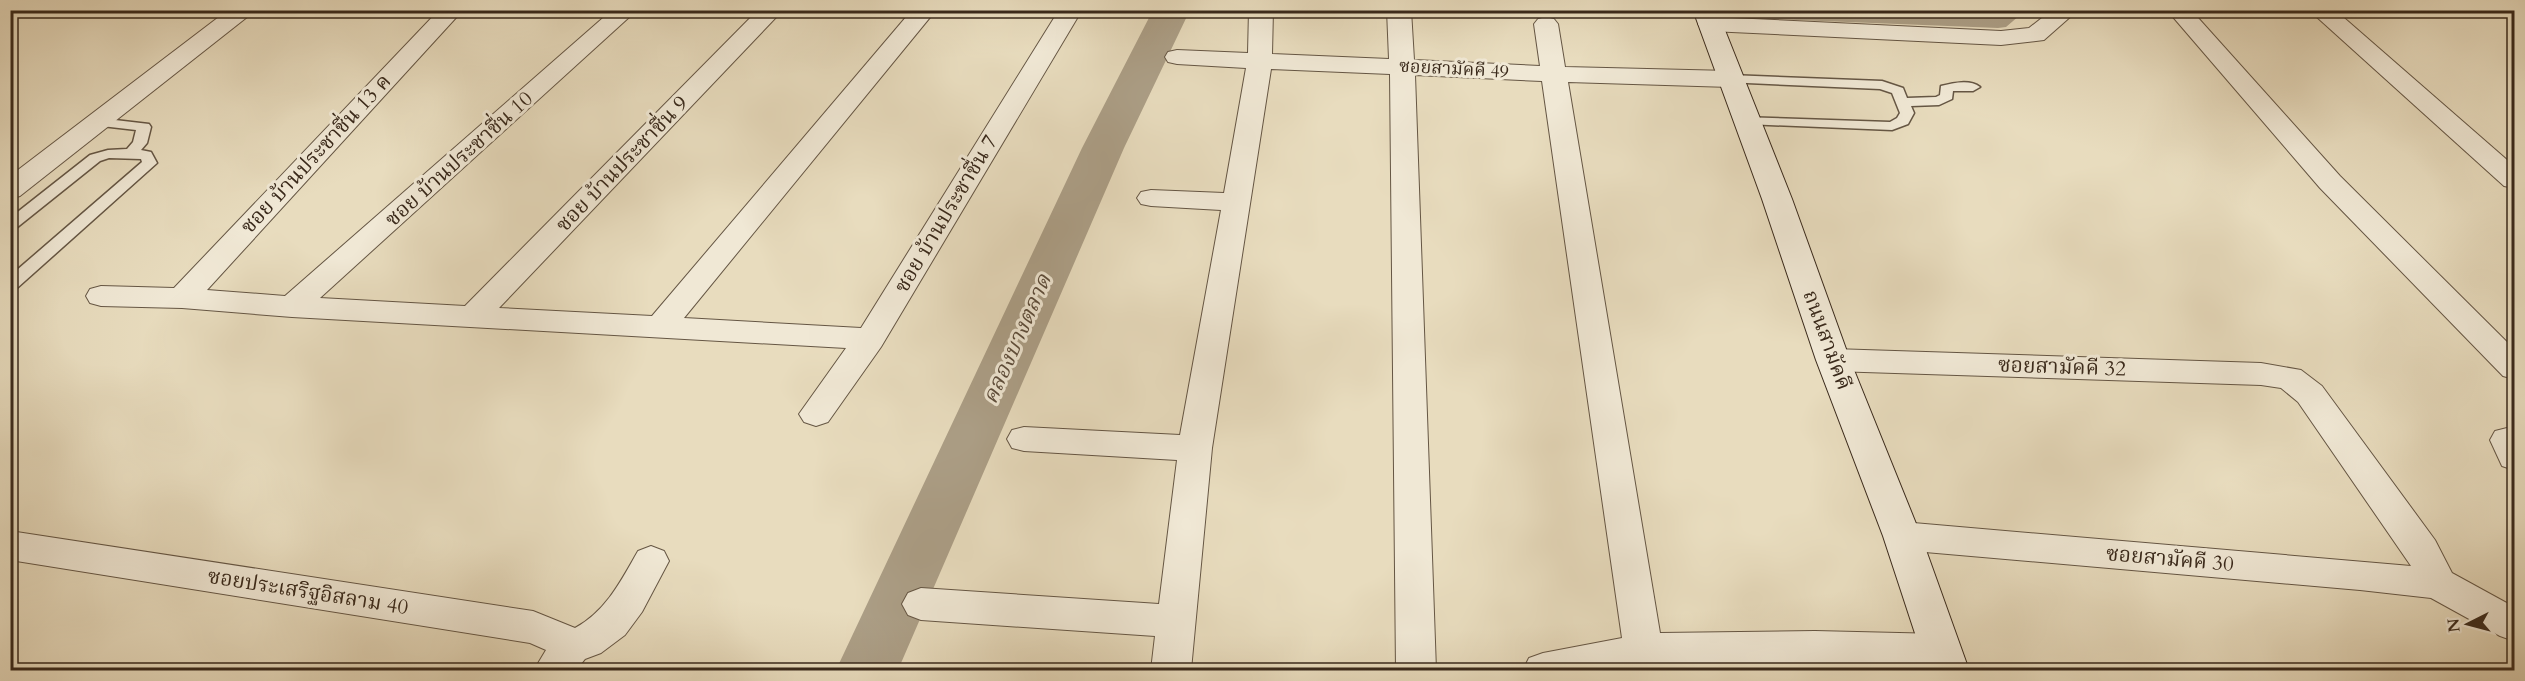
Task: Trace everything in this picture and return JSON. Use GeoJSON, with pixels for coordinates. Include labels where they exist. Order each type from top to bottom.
{"type":"FeatureCollection","features":[{"type":"Feature","properties":{"kind":"main road"},"geometry":{"type":"LineString","coordinates":[[10,190],[244,10]]}},
{"type":"Feature","properties":{"kind":"main road","name":"ถนนสามัคคี"},"geometry":{"type":"LineString","coordinates":[[1707,17],[1833,360],[1902,536],[1944,661]]}},
{"type":"Feature","properties":{"kind":"street","name":"ซอย บ้านประชาชื่น 13 ค"},"geometry":{"type":"LineString","coordinates":[[182,298],[452,10]]}},
{"type":"Feature","properties":{"kind":"street","name":"ซอย บ้านประชาชื่น 10"},"geometry":{"type":"LineString","coordinates":[[292,307],[626,10]]}},
{"type":"Feature","properties":{"kind":"street","name":"ซอย บ้านประชาชื่น 9"},"geometry":{"type":"LineString","coordinates":[[472,317],[772,10]]}},
{"type":"Feature","properties":{"kind":"street"},"geometry":{"type":"LineString","coordinates":[[660,327],[925,10]]}},
{"type":"Feature","properties":{"kind":"street","name":"ซอย บ้านประชาชื่น 7"},"geometry":{"type":"LineString","coordinates":[[816,414],[870,339],[1071,10]]}},
{"type":"Feature","properties":{"kind":"street"},"geometry":{"type":"LineString","coordinates":[[1171,670],[1195,448],[1260,60],[1261,10]]}},
{"type":"Feature","properties":{"kind":"street"},"geometry":{"type":"LineString","coordinates":[[1399,10],[1416,670]]}},
{"type":"Feature","properties":{"kind":"street"},"geometry":{"type":"LineString","coordinates":[[1707,17],[2001,38],[2036,35],[2067,10]]}},
{"type":"Feature","properties":{"kind":"street"},"geometry":{"type":"LineString","coordinates":[[2178,10],[2330,182],[2514,368]]}},
{"type":"Feature","properties":{"kind":"street"},"geometry":{"type":"LineString","coordinates":[[2320,10],[2514,180]]}},
{"type":"Feature","properties":{"kind":"street"},"geometry":{"type":"LineString","coordinates":[[1546,24],[1643,650]]}},
{"type":"Feature","properties":{"kind":"street","name":"ซอยสามัคคี 49"},"geometry":{"type":"LineString","coordinates":[[1177,57],[1554,74],[1730,79]]}},
{"type":"Feature","properties":{"kind":"street"},"geometry":{"type":"LineString","coordinates":[[1150,198],[1235,202]]}},
{"type":"Feature","properties":{"kind":"street"},"geometry":{"type":"LineString","coordinates":[[101,296],[182,298],[292,307],[870,339]]}},
{"type":"Feature","properties":{"kind":"street","name":"ซอยสามัคคี 32"},"geometry":{"type":"LineString","coordinates":[[1833,360],[2261,374],[2290,378],[2310,394],[2402,520],[2422,550],[2438,584]]}},
{"type":"Feature","properties":{"kind":"street"},"geometry":{"type":"LineString","coordinates":[[1024,439],[1195,448]]}},
{"type":"Feature","properties":{"kind":"street","name":"ซอยสามัคคี 30"},"geometry":{"type":"LineString","coordinates":[[1902,536],[2360,575],[2438,584]]}},
{"type":"Feature","properties":{"kind":"street","name":"ซอยประเสริฐอิสลาม 40"},"geometry":{"type":"LineString","coordinates":[[10,545],[533,627],[556,636],[563,659]]}},
{"type":"Feature","properties":{"kind":"street"},"geometry":{"type":"LineString","coordinates":[[563,659],[610,628],[651,561]]}},
{"type":"Feature","properties":{"kind":"street"},"geometry":{"type":"LineString","coordinates":[[2438,584],[2514,625]]}},
{"type":"Feature","properties":{"kind":"street"},"geometry":{"type":"LineString","coordinates":[[921,604],[1177,621]]}},
{"type":"Feature","properties":{"kind":"street"},"geometry":{"type":"LineString","coordinates":[[1544,670],[1643,650],[1815,648],[1944,661]]}},
{"type":"Feature","properties":{"kind":"lane"},"geometry":{"type":"LineString","coordinates":[[1730,79],[1882,85],[1898,92],[1907,113],[1903,121],[1892,126],[1746,120]]}},
{"type":"Feature","properties":{"kind":"lane"},"geometry":{"type":"LineString","coordinates":[[1903,102],[1939,102],[1947,96],[1946,89],[1973,87]]}},
{"type":"Feature","properties":{"kind":"lane"},"geometry":{"type":"LineString","coordinates":[[98,122],[144,127],[141,143],[131,153]]}},
{"type":"Feature","properties":{"kind":"lane"},"geometry":{"type":"LineString","coordinates":[[10,226],[95,158],[108,154],[131,153],[146,155],[150,163],[10,285]]}},
{"type":"Feature","properties":{"kind":"waterway","name":"คลองบางตลาด"},"geometry":{"type":"LineString","coordinates":[[867,670],[1103,148],[1172,10]]}},
{"type":"Feature","properties":{"kind":"waterway"},"geometry":{"type":"LineString","coordinates":[[1719,11],[1998,22],[2016,10]]}}]}
